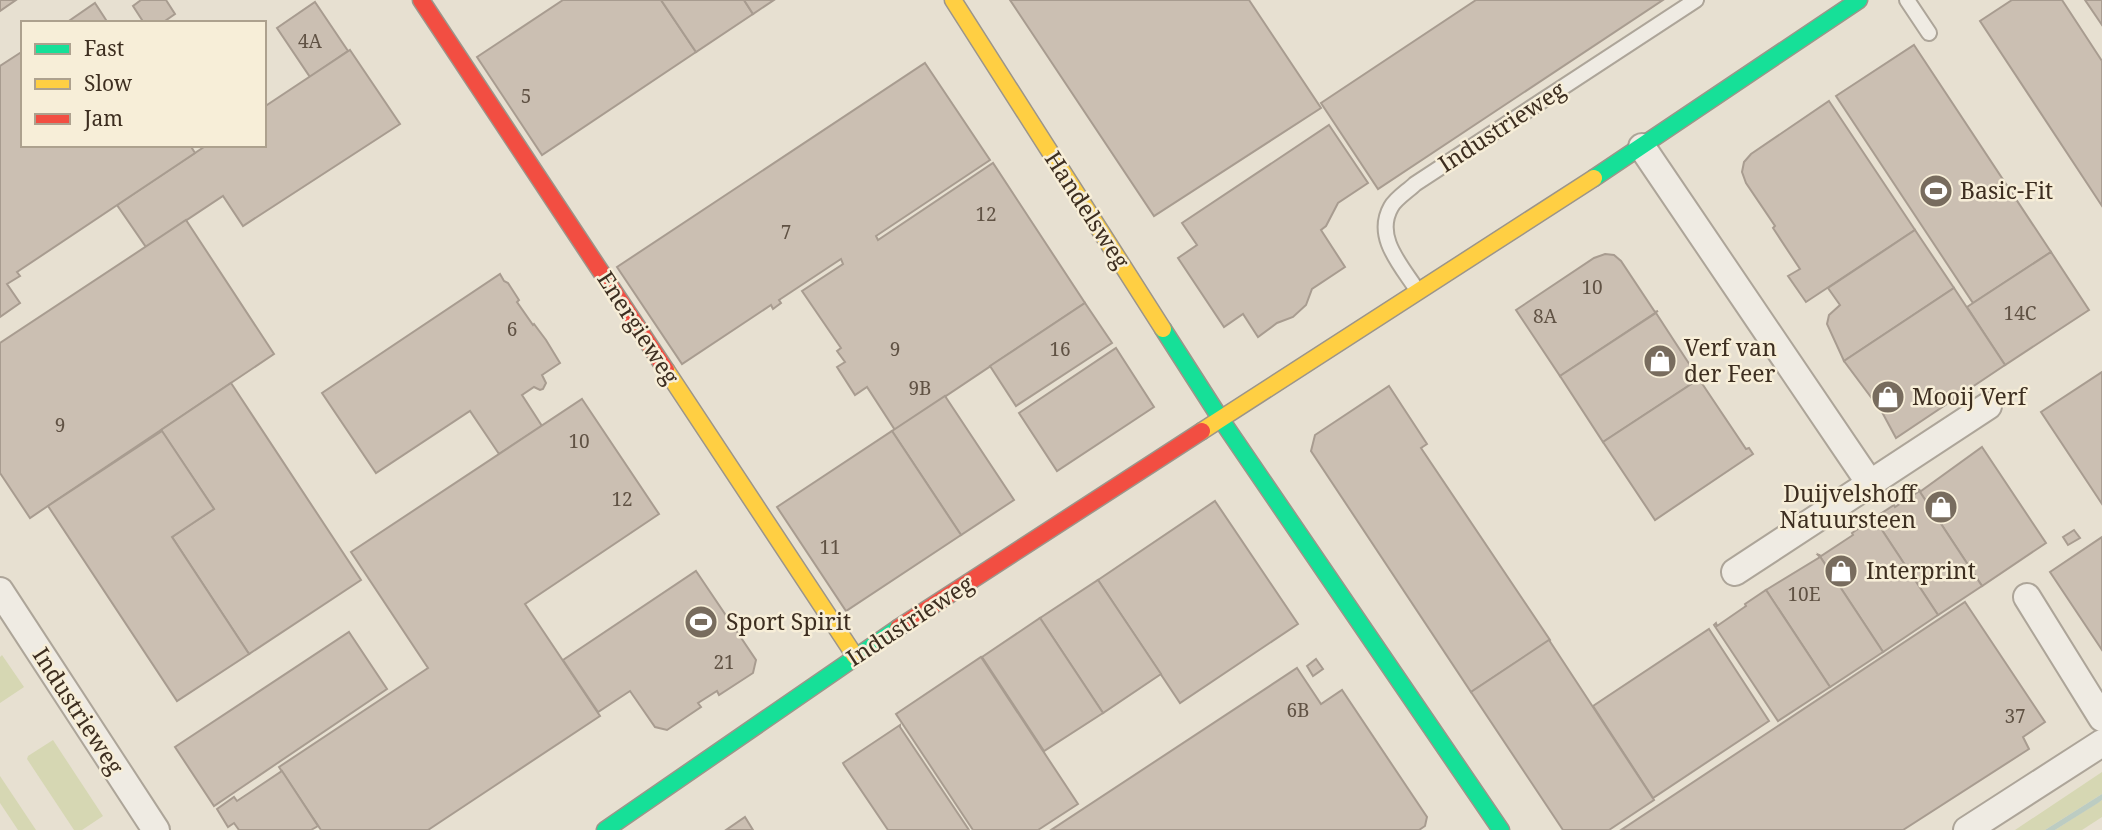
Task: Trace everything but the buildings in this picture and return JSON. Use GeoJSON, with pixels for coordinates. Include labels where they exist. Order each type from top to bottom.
{"type":"FeatureCollection","features":[{"type":"Feature","properties":{"kind":"street","name":"Energieweg"},"geometry":{"type":"LineString","coordinates":[[421,0],[855,656]]}},
{"type":"Feature","properties":{"kind":"street","name":"Handelsweg"},"geometry":{"type":"LineString","coordinates":[[953,0],[1222,421]]}},
{"type":"Feature","properties":{"kind":"street","name":"Industrieweg"},"geometry":{"type":"LineString","coordinates":[[606,830],[855,656],[1642,147],[1859,0]]}},
{"type":"Feature","properties":{"kind":"street"},"geometry":{"type":"LineString","coordinates":[[1642,147],[1869,482]]}},
{"type":"Feature","properties":{"kind":"street"},"geometry":{"type":"LineString","coordinates":[[1735,572],[1988,406]]}},
{"type":"Feature","properties":{"kind":"street"},"geometry":{"type":"LineString","coordinates":[[1222,421],[1501,830]]}},
{"type":"Feature","properties":{"kind":"street","name":"Industrieweg"},"geometry":{"type":"LineString","coordinates":[[0,591],[156,830]]}},
{"type":"Feature","properties":{"kind":"street"},"geometry":{"type":"LineString","coordinates":[[2027,597],[2102,718]]}},
{"type":"Feature","properties":{"kind":"street"},"geometry":{"type":"LineString","coordinates":[[1967,830],[2102,743]]}},
{"type":"Feature","properties":{"kind":"lane","name":"Industrieweg"},"geometry":{"type":"LineString","coordinates":[[1418,291],[1392,251],[1384,230],[1391,205],[1415,184],[1696,0]]}},
{"type":"Feature","properties":{"kind":"lane"},"geometry":{"type":"LineString","coordinates":[[1908,0],[1929,33]]}},
{"type":"Feature","properties":{"kind":"green space"},"geometry":{"type":"Polygon","coordinates":[[[2,655],[24,687],[0,703],[0,657],[2,655]]]}},
{"type":"Feature","properties":{"kind":"green space"},"geometry":{"type":"Polygon","coordinates":[[[53,740],[103,816],[82,830],[74,830],[27,759],[53,740]]]}},
{"type":"Feature","properties":{"kind":"green space"},"geometry":{"type":"Polygon","coordinates":[[[2102,772],[2102,794],[2045,830],[2015,830],[2102,772]]]}},
{"type":"Feature","properties":{"kind":"green space"},"geometry":{"type":"Polygon","coordinates":[[[0,776],[36,830],[18,830],[0,803],[0,776]]]}},
{"type":"Feature","properties":{"kind":"green space"},"geometry":{"type":"Polygon","coordinates":[[[2102,800],[2102,817],[2082,830],[2055,830],[2102,800]]]}},
{"type":"Feature","properties":{"kind":"shaded area"},"geometry":{"type":"Polygon","coordinates":[[[2102,794],[2102,800],[2098,803],[2055,830],[2045,830],[2102,794]]]}},
{"type":"Feature","properties":{"kind":"traffic: fast"},"geometry":{"type":"LineString","coordinates":[[1594,178],[1859,0]]}},
{"type":"Feature","properties":{"kind":"traffic: fast"},"geometry":{"type":"LineString","coordinates":[[1163,329],[1222,421],[1501,830]]}},
{"type":"Feature","properties":{"kind":"traffic: fast"},"geometry":{"type":"LineString","coordinates":[[605,830],[898,628]]}},
{"type":"Feature","properties":{"kind":"traffic: slow"},"geometry":{"type":"LineString","coordinates":[[953,0],[1163,329]]}},
{"type":"Feature","properties":{"kind":"traffic: slow"},"geometry":{"type":"LineString","coordinates":[[1202,431],[1594,178]]}},
{"type":"Feature","properties":{"kind":"traffic: slow"},"geometry":{"type":"LineString","coordinates":[[666,370],[855,656]]}},
{"type":"Feature","properties":{"kind":"traffic: jam"},"geometry":{"type":"LineString","coordinates":[[421,0],[666,370]]}},
{"type":"Feature","properties":{"kind":"traffic: jam"},"geometry":{"type":"LineString","coordinates":[[898,628],[1202,431]]}},
{"type":"Feature","properties":{"kind":"place","name":"Basic-Fit"},"geometry":{"type":"Point","coordinates":[1936,191]}},
{"type":"Feature","properties":{"kind":"place","name":"Verf van der Feer"},"geometry":{"type":"Point","coordinates":[1660,361]}},
{"type":"Feature","properties":{"kind":"place","name":"Mooij Verf"},"geometry":{"type":"Point","coordinates":[1888,397]}},
{"type":"Feature","properties":{"kind":"place","name":"Duijvelshoff Natuursteen"},"geometry":{"type":"Point","coordinates":[1941,507]}},
{"type":"Feature","properties":{"kind":"place","name":"Interprint"},"geometry":{"type":"Point","coordinates":[1841,571]}},
{"type":"Feature","properties":{"kind":"place","name":"Sport Spirit"},"geometry":{"type":"Point","coordinates":[701,622]}}]}
